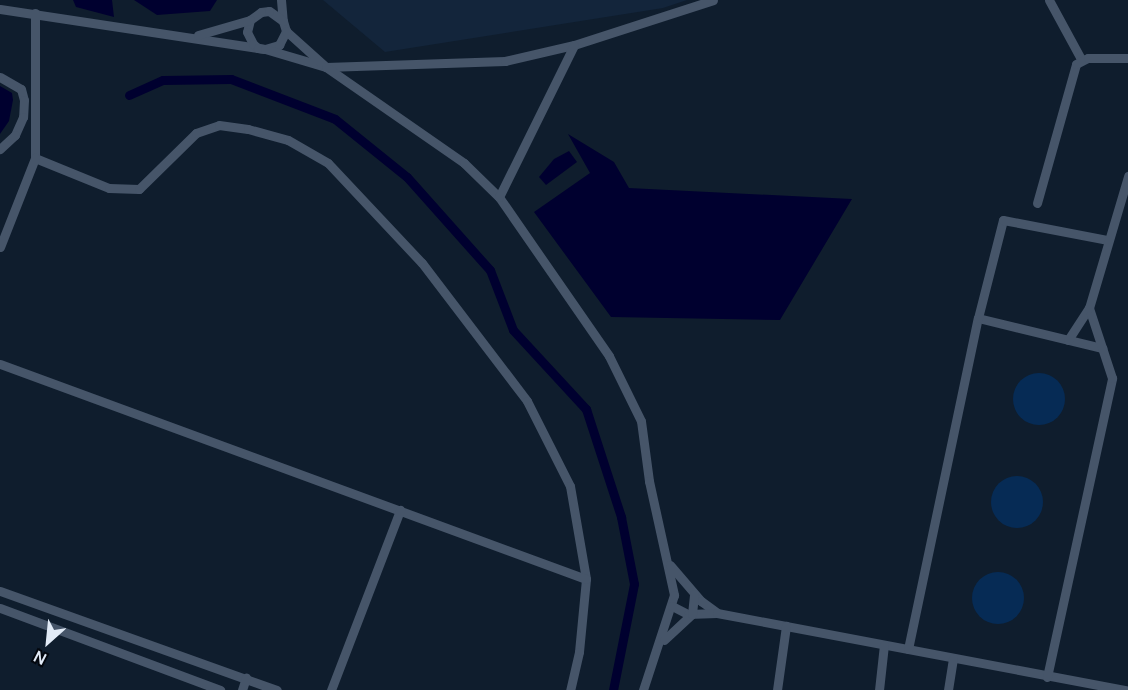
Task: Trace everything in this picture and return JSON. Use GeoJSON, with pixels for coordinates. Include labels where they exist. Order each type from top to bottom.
{"type":"FeatureCollection","features":[{"type":"Feature","properties":{"kind":"street"},"geometry":{"type":"LineString","coordinates":[[261,12],[266,0]]}},
{"type":"Feature","properties":{"kind":"street"},"geometry":{"type":"LineString","coordinates":[[281,0],[286,31],[326,67],[447,148],[499,197],[609,356],[638,410],[674,595],[658,650],[643,690]]}},
{"type":"Feature","properties":{"kind":"street"},"geometry":{"type":"LineString","coordinates":[[0,9],[196,36],[265,49],[326,67],[505,61],[574,45],[713,0]]}},
{"type":"Feature","properties":{"kind":"street"},"geometry":{"type":"LineString","coordinates":[[1049,0],[1081,59]]}},
{"type":"Feature","properties":{"kind":"street"},"geometry":{"type":"LineString","coordinates":[[196,36],[250,20],[261,12],[269,11],[283,21]]}},
{"type":"Feature","properties":{"kind":"street"},"geometry":{"type":"LineString","coordinates":[[0,247],[35,158],[35,13]]}},
{"type":"Feature","properties":{"kind":"street"},"geometry":{"type":"LineString","coordinates":[[250,20],[249,39],[265,49],[279,45],[286,31]]}},
{"type":"Feature","properties":{"kind":"street"},"geometry":{"type":"LineString","coordinates":[[499,197],[574,45]]}},
{"type":"Feature","properties":{"kind":"street"},"geometry":{"type":"LineString","coordinates":[[1036,203],[1053,135],[1076,64],[1081,59],[1128,58]]}},
{"type":"Feature","properties":{"kind":"street"},"geometry":{"type":"LineString","coordinates":[[0,76],[21,89],[24,100],[23,117],[15,135],[0,149]]}},
{"type":"Feature","properties":{"kind":"street"},"geometry":{"type":"LineString","coordinates":[[35,158],[109,188],[139,189],[187,140],[205,128],[219,125],[288,140],[328,163],[422,263],[527,401],[570,486],[586,579],[579,652],[570,690]]}},
{"type":"Feature","properties":{"kind":"street"},"geometry":{"type":"LineString","coordinates":[[1068,340],[1089,308],[1128,176]]}},
{"type":"Feature","properties":{"kind":"street"},"geometry":{"type":"LineString","coordinates":[[908,649],[978,318],[1002,224],[1007,218],[1108,240]]}},
{"type":"Feature","properties":{"kind":"street"},"geometry":{"type":"LineString","coordinates":[[1047,677],[1112,378],[1089,308]]}},
{"type":"Feature","properties":{"kind":"street"},"geometry":{"type":"LineString","coordinates":[[978,318],[1102,348]]}},
{"type":"Feature","properties":{"kind":"street"},"geometry":{"type":"LineString","coordinates":[[0,364],[586,579]]}},
{"type":"Feature","properties":{"kind":"street"},"geometry":{"type":"LineString","coordinates":[[331,690],[400,510]]}},
{"type":"Feature","properties":{"kind":"street"},"geometry":{"type":"LineString","coordinates":[[665,558],[694,594],[717,613]]}},
{"type":"Feature","properties":{"kind":"street"},"geometry":{"type":"LineString","coordinates":[[0,591],[278,690]]}},
{"type":"Feature","properties":{"kind":"street"},"geometry":{"type":"LineString","coordinates":[[674,595],[694,594]]}},
{"type":"Feature","properties":{"kind":"street"},"geometry":{"type":"LineString","coordinates":[[658,650],[672,629],[692,614],[694,594]]}},
{"type":"Feature","properties":{"kind":"street"},"geometry":{"type":"LineString","coordinates":[[672,606],[692,614],[717,613],[1047,677],[1126,690]]}},
{"type":"Feature","properties":{"kind":"street"},"geometry":{"type":"LineString","coordinates":[[0,608],[220,690]]}},
{"type":"Feature","properties":{"kind":"street"},"geometry":{"type":"LineString","coordinates":[[777,690],[786,626]]}},
{"type":"Feature","properties":{"kind":"street"},"geometry":{"type":"LineString","coordinates":[[879,690],[884,645]]}},
{"type":"Feature","properties":{"kind":"street"},"geometry":{"type":"LineString","coordinates":[[948,690],[953,658]]}},
{"type":"Feature","properties":{"kind":"street"},"geometry":{"type":"LineString","coordinates":[[242,690],[246,678]]}},
{"type":"Feature","properties":{"kind":"shaded area"},"geometry":{"type":"Polygon","coordinates":[[[73,0],[112,0],[114,17],[76,7],[73,0]]]}},
{"type":"Feature","properties":{"kind":"shaded area"},"geometry":{"type":"Polygon","coordinates":[[[134,0],[217,0],[210,11],[157,15],[134,0]]]}},
{"type":"Feature","properties":{"kind":"shaded area"},"geometry":{"type":"Polygon","coordinates":[[[323,0],[687,0],[663,8],[385,52],[323,0]]]}},
{"type":"Feature","properties":{"kind":"shaded area"},"geometry":{"type":"Polygon","coordinates":[[[0,86],[12,93],[13,100],[9,121],[0,134],[0,86]]]}},
{"type":"Feature","properties":{"kind":"shaded area"},"geometry":{"type":"Polygon","coordinates":[[[568,134],[614,162],[629,188],[852,199],[780,320],[611,317],[534,212],[590,173],[568,134]]]}},
{"type":"Feature","properties":{"kind":"shaded area"},"geometry":{"type":"Polygon","coordinates":[[[569,151],[577,162],[546,185],[539,177],[554,159],[569,151]]]}},
{"type":"Feature","properties":{"kind":"building"},"geometry":{"type":"Polygon","coordinates":[[[1039,373],[1049,375],[1057,381],[1063,389],[1065,399],[1063,409],[1057,417],[1049,423],[1039,425],[1029,423],[1021,417],[1015,409],[1013,399],[1015,389],[1021,381],[1029,375],[1039,373]]]}},
{"type":"Feature","properties":{"kind":"building"},"geometry":{"type":"Polygon","coordinates":[[[1017,476],[1027,478],[1035,484],[1041,492],[1043,502],[1041,512],[1035,520],[1027,526],[1017,528],[1007,526],[999,520],[993,512],[991,502],[993,492],[999,484],[1007,478],[1017,476]]]}},
{"type":"Feature","properties":{"kind":"building"},"geometry":{"type":"Polygon","coordinates":[[[998,572],[1008,574],[1016,580],[1022,588],[1024,598],[1022,608],[1016,616],[1008,622],[998,624],[988,622],[980,616],[974,608],[972,598],[974,588],[980,580],[988,574],[998,572]]]}},
{"type":"Feature","properties":{"kind":"waterway"},"geometry":{"type":"LineString","coordinates":[[129,95],[163,80],[231,79],[335,119],[407,177],[490,270],[513,330],[586,409],[621,517],[634,584],[613,690]]}}]}
